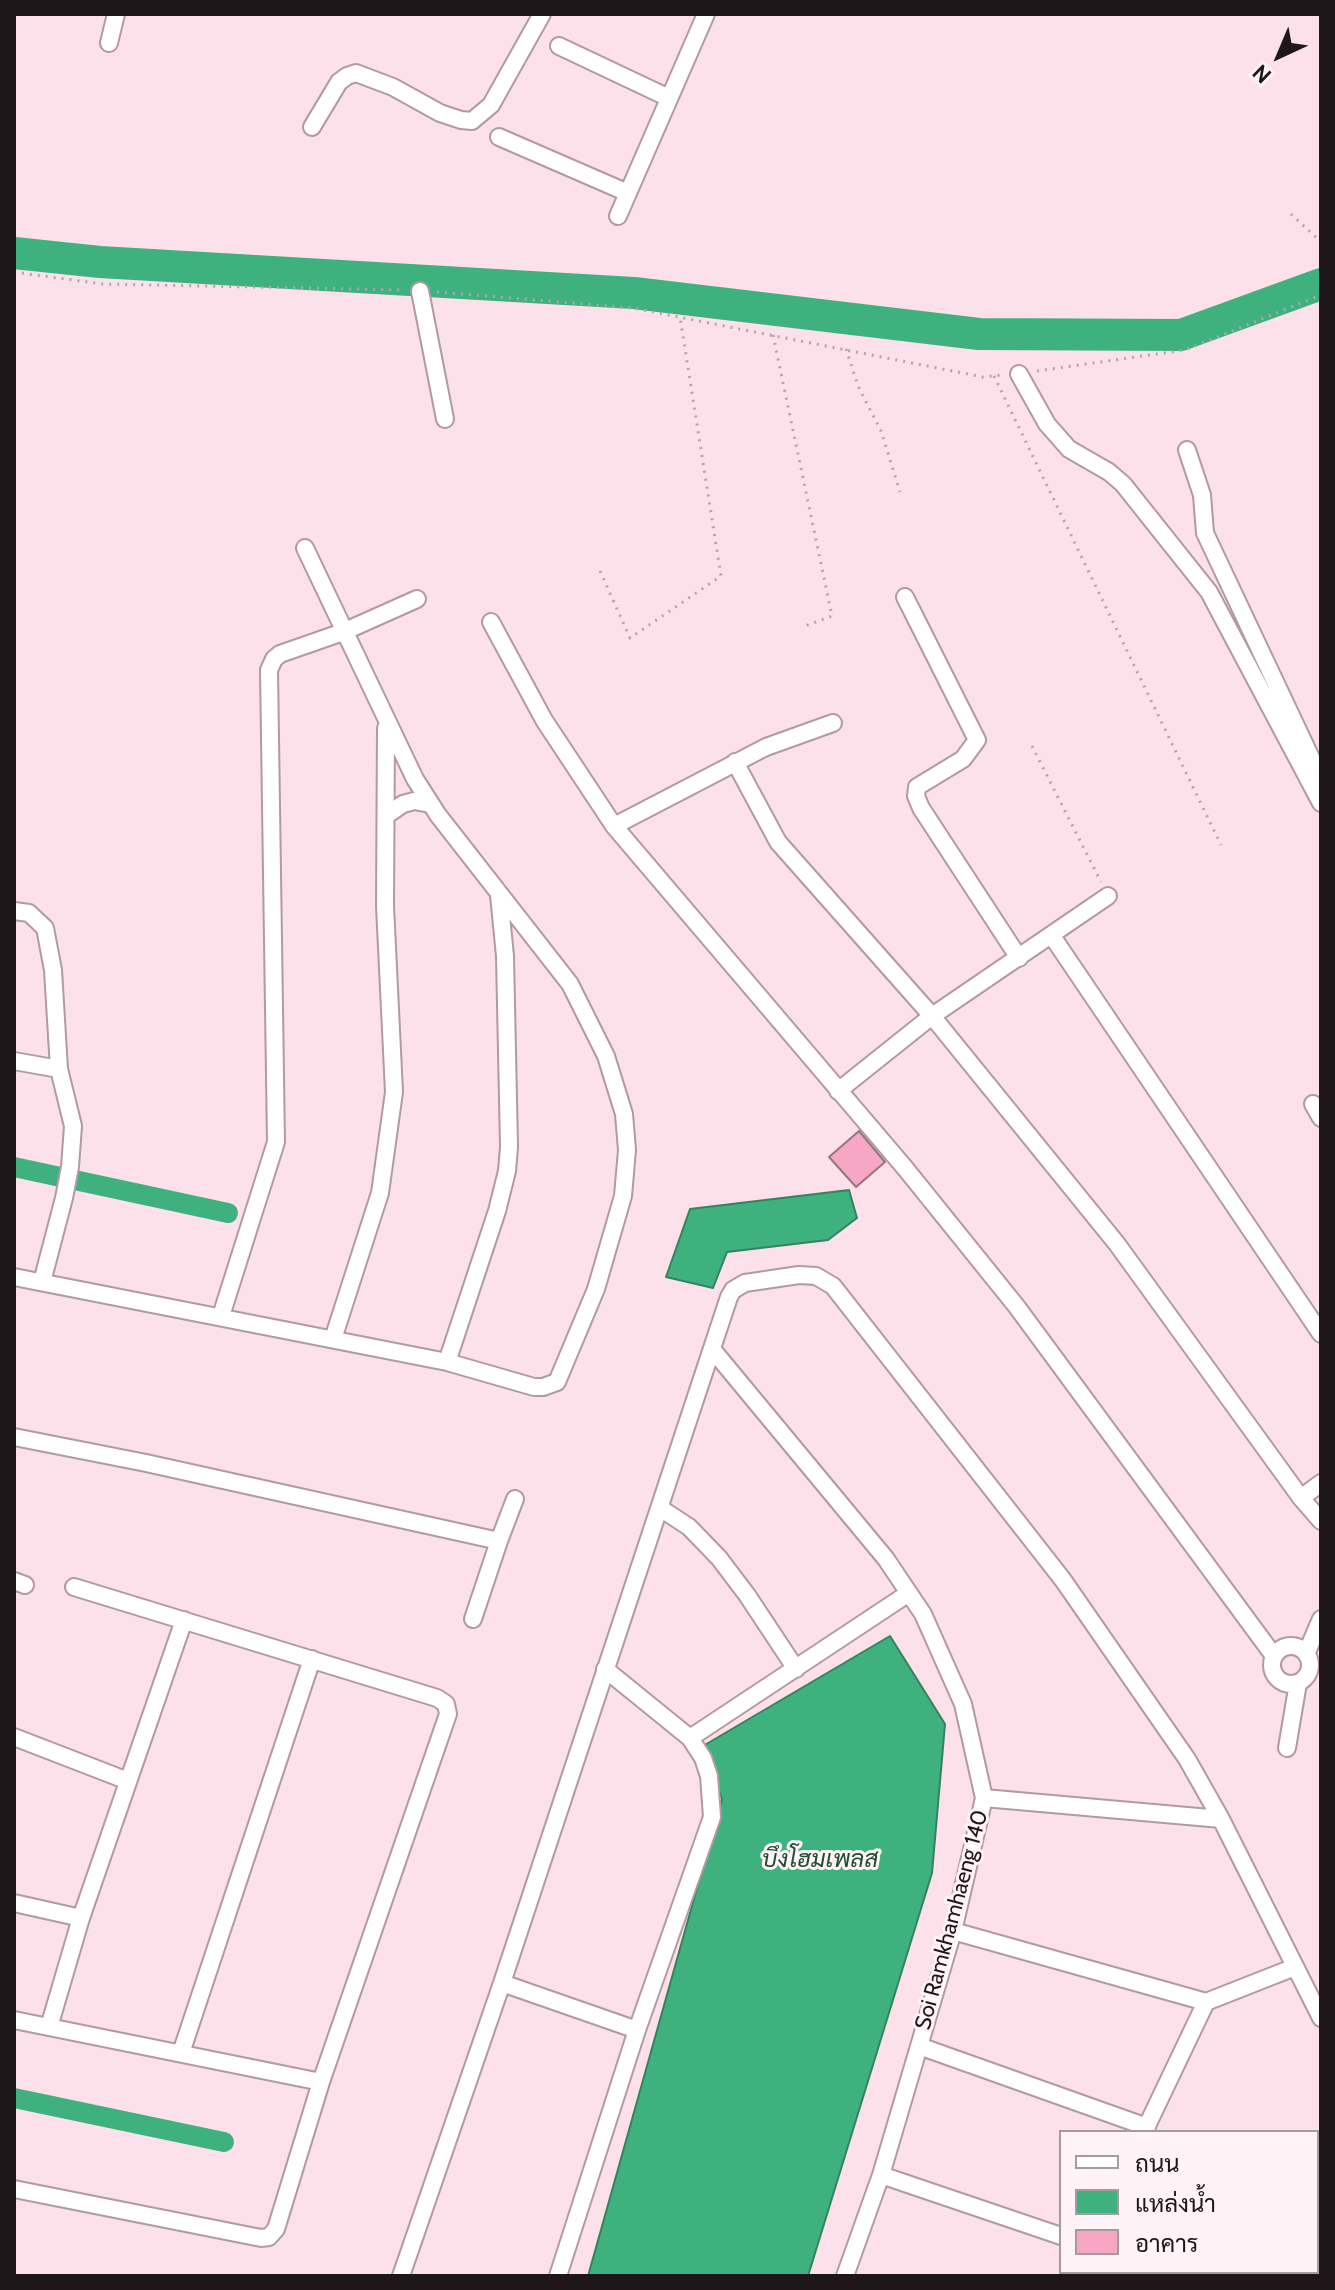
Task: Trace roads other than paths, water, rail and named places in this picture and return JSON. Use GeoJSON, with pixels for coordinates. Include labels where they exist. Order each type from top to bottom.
{"type":"FeatureCollection","features":[{"type":"Feature","properties":{"kind":"street"},"geometry":{"type":"LineString","coordinates":[[109,43],[116,14]]}},
{"type":"Feature","properties":{"kind":"street"},"geometry":{"type":"LineString","coordinates":[[312,127],[339,82],[356,73],[393,87],[440,113],[472,121],[491,105],[542,14]]}},
{"type":"Feature","properties":{"kind":"street"},"geometry":{"type":"LineString","coordinates":[[618,216],[706,14]]}},
{"type":"Feature","properties":{"kind":"street"},"geometry":{"type":"LineString","coordinates":[[559,46],[669,98]]}},
{"type":"Feature","properties":{"kind":"street"},"geometry":{"type":"LineString","coordinates":[[499,137],[628,193]]}},
{"type":"Feature","properties":{"kind":"street"},"geometry":{"type":"LineString","coordinates":[[420,291],[445,419]]}},
{"type":"Feature","properties":{"kind":"street"},"geometry":{"type":"LineString","coordinates":[[1019,374],[1047,424],[1069,449],[1109,472],[1123,484],[1186,561],[1209,592],[1321,779]]}},
{"type":"Feature","properties":{"kind":"street"},"geometry":{"type":"LineString","coordinates":[[1187,450],[1202,495],[1205,533],[1321,803]]}},
{"type":"Feature","properties":{"kind":"street"},"geometry":{"type":"LineString","coordinates":[[14,1277],[447,1362],[534,1387],[557,1382],[596,1289],[623,1196],[627,1150],[624,1114],[606,1056],[570,984],[430,804],[386,722],[305,548]]}},
{"type":"Feature","properties":{"kind":"street"},"geometry":{"type":"LineString","coordinates":[[905,597],[977,740],[963,759],[917,787],[916,796],[1019,958]]}},
{"type":"Feature","properties":{"kind":"street"},"geometry":{"type":"LineString","coordinates":[[221,1316],[276,1142],[269,670],[280,654],[343,632],[417,599]]}},
{"type":"Feature","properties":{"kind":"street"},"geometry":{"type":"LineString","coordinates":[[491,622],[544,720],[614,826],[905,1168],[1017,1307],[1274,1656],[1273,1669],[1279,1680],[1298,1683]]}},
{"type":"Feature","properties":{"kind":"street"},"geometry":{"type":"LineString","coordinates":[[333,1339],[380,1193],[394,1092],[385,906],[386,722]]}},
{"type":"Feature","properties":{"kind":"street"},"geometry":{"type":"LineString","coordinates":[[614,826],[766,747],[833,723]]}},
{"type":"Feature","properties":{"kind":"street"},"geometry":{"type":"LineString","coordinates":[[735,762],[778,842],[932,1016],[1117,1244],[1301,1498],[1321,1521]]}},
{"type":"Feature","properties":{"kind":"street"},"geometry":{"type":"LineString","coordinates":[[387,815],[403,804],[414,801],[430,804]]}},
{"type":"Feature","properties":{"kind":"street"},"geometry":{"type":"LineString","coordinates":[[447,1362],[497,1211],[507,1171],[505,956],[499,895]]}},
{"type":"Feature","properties":{"kind":"street"},"geometry":{"type":"LineString","coordinates":[[838,1091],[932,1016],[1108,896]]}},
{"type":"Feature","properties":{"kind":"street"},"geometry":{"type":"LineString","coordinates":[[14,911],[29,913],[45,928],[53,970],[59,1069],[73,1126],[64,1198],[42,1282]]}},
{"type":"Feature","properties":{"kind":"street"},"geometry":{"type":"LineString","coordinates":[[1052,936],[1321,1334]]}},
{"type":"Feature","properties":{"kind":"street"},"geometry":{"type":"LineString","coordinates":[[14,1061],[59,1069]]}},
{"type":"Feature","properties":{"kind":"street"},"geometry":{"type":"LineString","coordinates":[[401,2276],[502,1983],[729,1297],[738,1286],[799,1275],[816,1276],[833,1286],[1063,1580],[1187,1759],[1221,1819],[1321,2018]]}},
{"type":"Feature","properties":{"kind":"street","name":"Soi Ramkhamhaeng 140"},"geometry":{"type":"LineString","coordinates":[[712,1349],[886,1559],[923,1614],[963,1704],[984,1798],[953,1931],[881,2175],[845,2276]]}},
{"type":"Feature","properties":{"kind":"street"},"geometry":{"type":"LineString","coordinates":[[14,1437],[499,1541]]}},
{"type":"Feature","properties":{"kind":"street"},"geometry":{"type":"LineString","coordinates":[[1301,1498],[1321,1483]]}},
{"type":"Feature","properties":{"kind":"street"},"geometry":{"type":"LineString","coordinates":[[473,1619],[515,1499]]}},
{"type":"Feature","properties":{"kind":"street"},"geometry":{"type":"LineString","coordinates":[[660,1508],[689,1527],[719,1558],[796,1669]]}},
{"type":"Feature","properties":{"kind":"street"},"geometry":{"type":"LineString","coordinates":[[14,2189],[261,2238],[269,2237],[276,2229],[321,2082],[448,1714],[446,1704],[437,1698],[74,1587]]}},
{"type":"Feature","properties":{"kind":"street"},"geometry":{"type":"LineString","coordinates":[[690,1738],[909,1593]]}},
{"type":"Feature","properties":{"kind":"street"},"geometry":{"type":"LineString","coordinates":[[1306,1654],[1321,1619]]}},
{"type":"Feature","properties":{"kind":"street"},"geometry":{"type":"LineString","coordinates":[[49,2027],[81,1918],[184,1620]]}},
{"type":"Feature","properties":{"kind":"street"},"geometry":{"type":"LineString","coordinates":[[1274,1656],[1284,1648],[1296,1647],[1309,1660],[1308,1674],[1298,1683],[1287,1748]]}},
{"type":"Feature","properties":{"kind":"street"},"geometry":{"type":"LineString","coordinates":[[181,2053],[312,1659]]}},
{"type":"Feature","properties":{"kind":"street"},"geometry":{"type":"LineString","coordinates":[[558,2276],[637,2030],[712,1817],[709,1776],[703,1758],[690,1738],[605,1669]]}},
{"type":"Feature","properties":{"kind":"street"},"geometry":{"type":"LineString","coordinates":[[14,1737],[128,1781]]}},
{"type":"Feature","properties":{"kind":"street"},"geometry":{"type":"LineString","coordinates":[[984,1798],[1221,1819]]}},
{"type":"Feature","properties":{"kind":"street"},"geometry":{"type":"LineString","coordinates":[[14,1903],[81,1918]]}},
{"type":"Feature","properties":{"kind":"street"},"geometry":{"type":"LineString","coordinates":[[953,1931],[1206,2002],[1295,1967]]}},
{"type":"Feature","properties":{"kind":"street"},"geometry":{"type":"LineString","coordinates":[[502,1983],[637,2030]]}},
{"type":"Feature","properties":{"kind":"street"},"geometry":{"type":"LineString","coordinates":[[919,2046],[1146,2130],[1206,2002]]}},
{"type":"Feature","properties":{"kind":"street"},"geometry":{"type":"LineString","coordinates":[[14,2020],[321,2082]]}},
{"type":"Feature","properties":{"kind":"street"},"geometry":{"type":"LineString","coordinates":[[881,2175],[1059,2235]]}},
{"type":"Feature","properties":{"kind":"water"},"geometry":{"type":"Polygon","coordinates":[[[849,1190],[857,1218],[828,1240],[727,1252],[713,1288],[666,1277],[690,1209],[849,1190]]]}},
{"type":"Feature","properties":{"kind":"water","name":"บึงโฮมเพลส"},"geometry":{"type":"Polygon","coordinates":[[[890,1636],[945,1724],[932,1873],[808,2276],[588,2276],[722,1799],[703,1746],[890,1636]]]}},
{"type":"Feature","properties":{"kind":"waterway"},"geometry":{"type":"LineString","coordinates":[[14,253],[100,262],[634,293],[979,334],[1181,335],[1321,284]]}},
{"type":"Feature","properties":{"kind":"waterway"},"geometry":{"type":"LineString","coordinates":[[14,1167],[228,1213]]}},
{"type":"Feature","properties":{"kind":"waterway"},"geometry":{"type":"LineString","coordinates":[[14,2098],[224,2142]]}}]}
